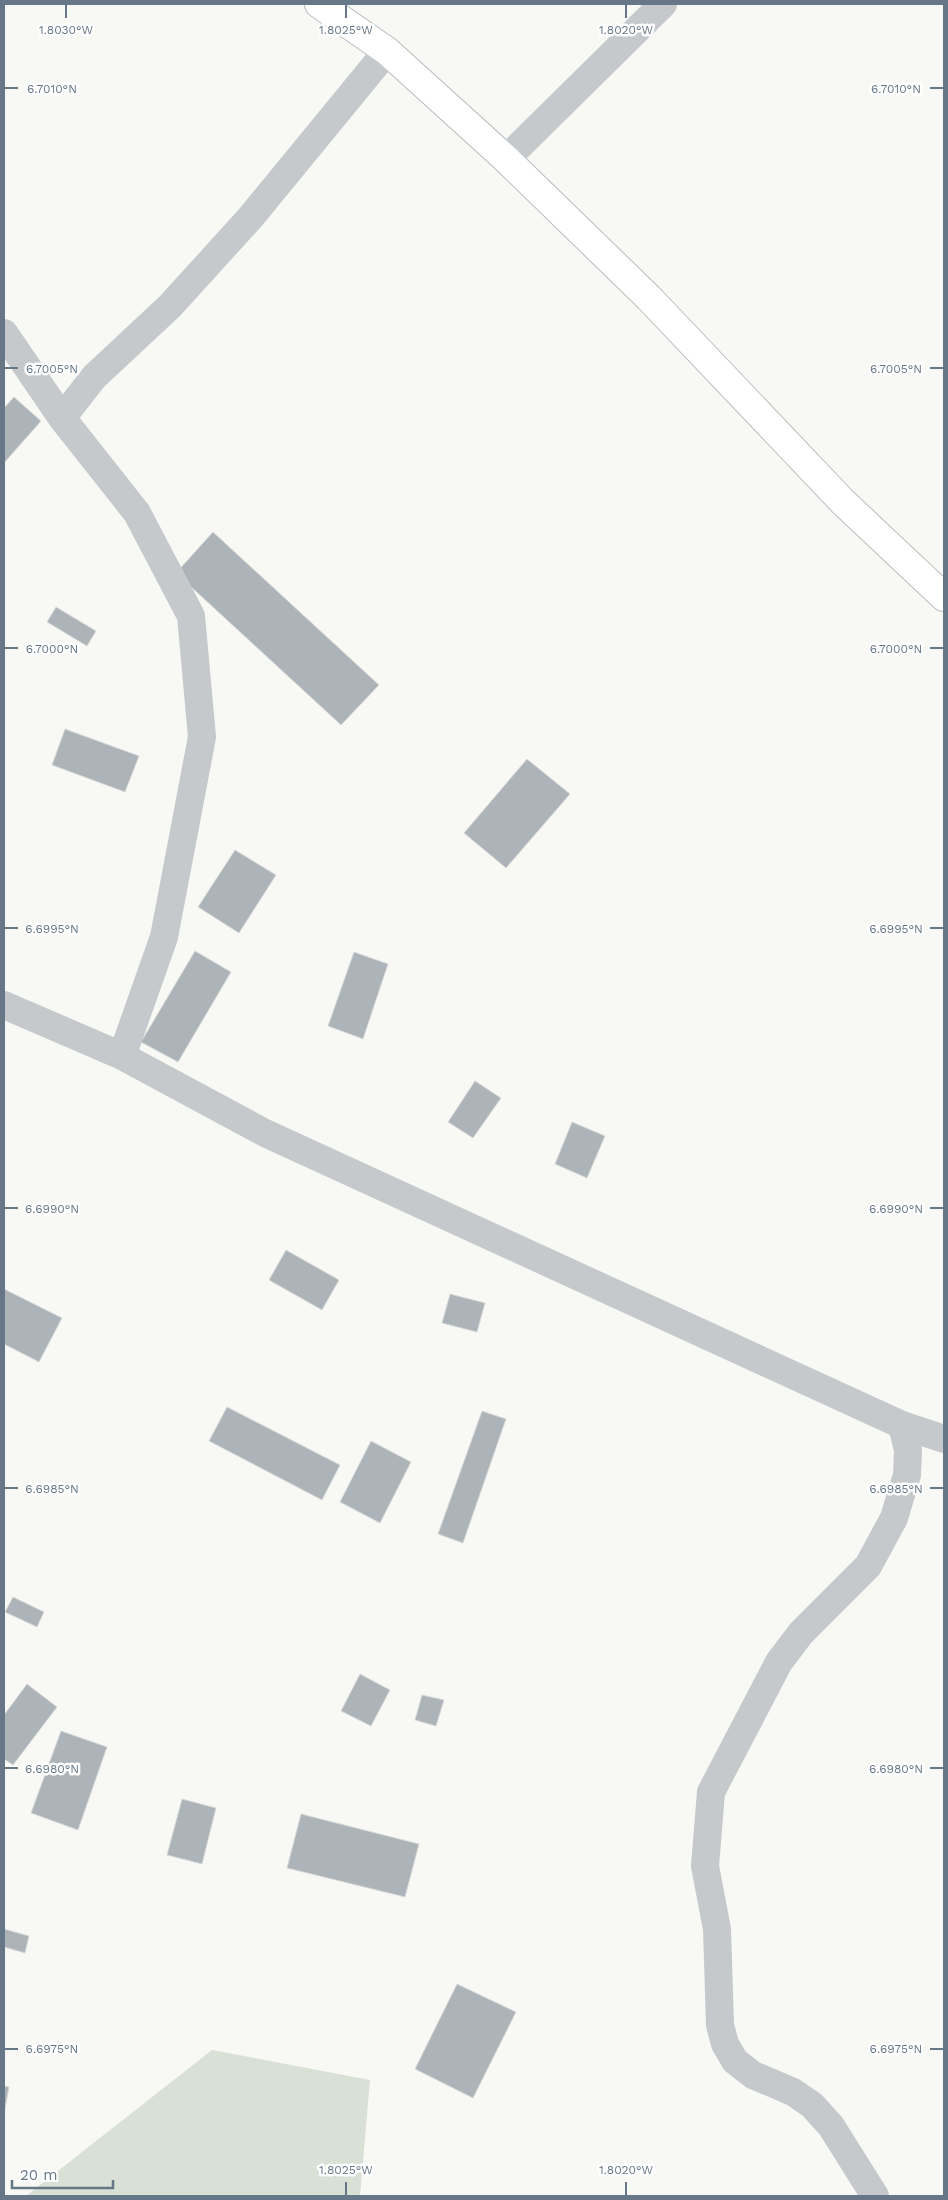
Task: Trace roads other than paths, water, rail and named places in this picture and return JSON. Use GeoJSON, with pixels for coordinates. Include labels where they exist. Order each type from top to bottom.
{"type":"FeatureCollection","features":[{"type":"Feature","properties":{"kind":"street"},"geometry":{"type":"LineString","coordinates":[[319,4],[387,51],[506,159],[649,298],[843,502],[944,597]]}},
{"type":"Feature","properties":{"kind":"street"},"geometry":{"type":"LineString","coordinates":[[506,159],[663,4]]}},
{"type":"Feature","properties":{"kind":"street"},"geometry":{"type":"LineString","coordinates":[[62,418],[94,377],[170,306],[250,218],[387,51]]}},
{"type":"Feature","properties":{"kind":"street"},"geometry":{"type":"LineString","coordinates":[[4,333],[62,418],[137,513],[191,616],[202,737],[164,937],[122,1056]]}},
{"type":"Feature","properties":{"kind":"street"},"geometry":{"type":"LineString","coordinates":[[4,1005],[122,1056],[264,1133],[902,1425],[944,1439]]}},
{"type":"Feature","properties":{"kind":"street"},"geometry":{"type":"LineString","coordinates":[[875,2196],[831,2126],[812,2105],[793,2092],[753,2075],[735,2061],[725,2044],[720,2025],[717,1929],[705,1866],[711,1792],[779,1662],[801,1633],[868,1566],[894,1518],[907,1475],[908,1450],[902,1425]]}}]}
